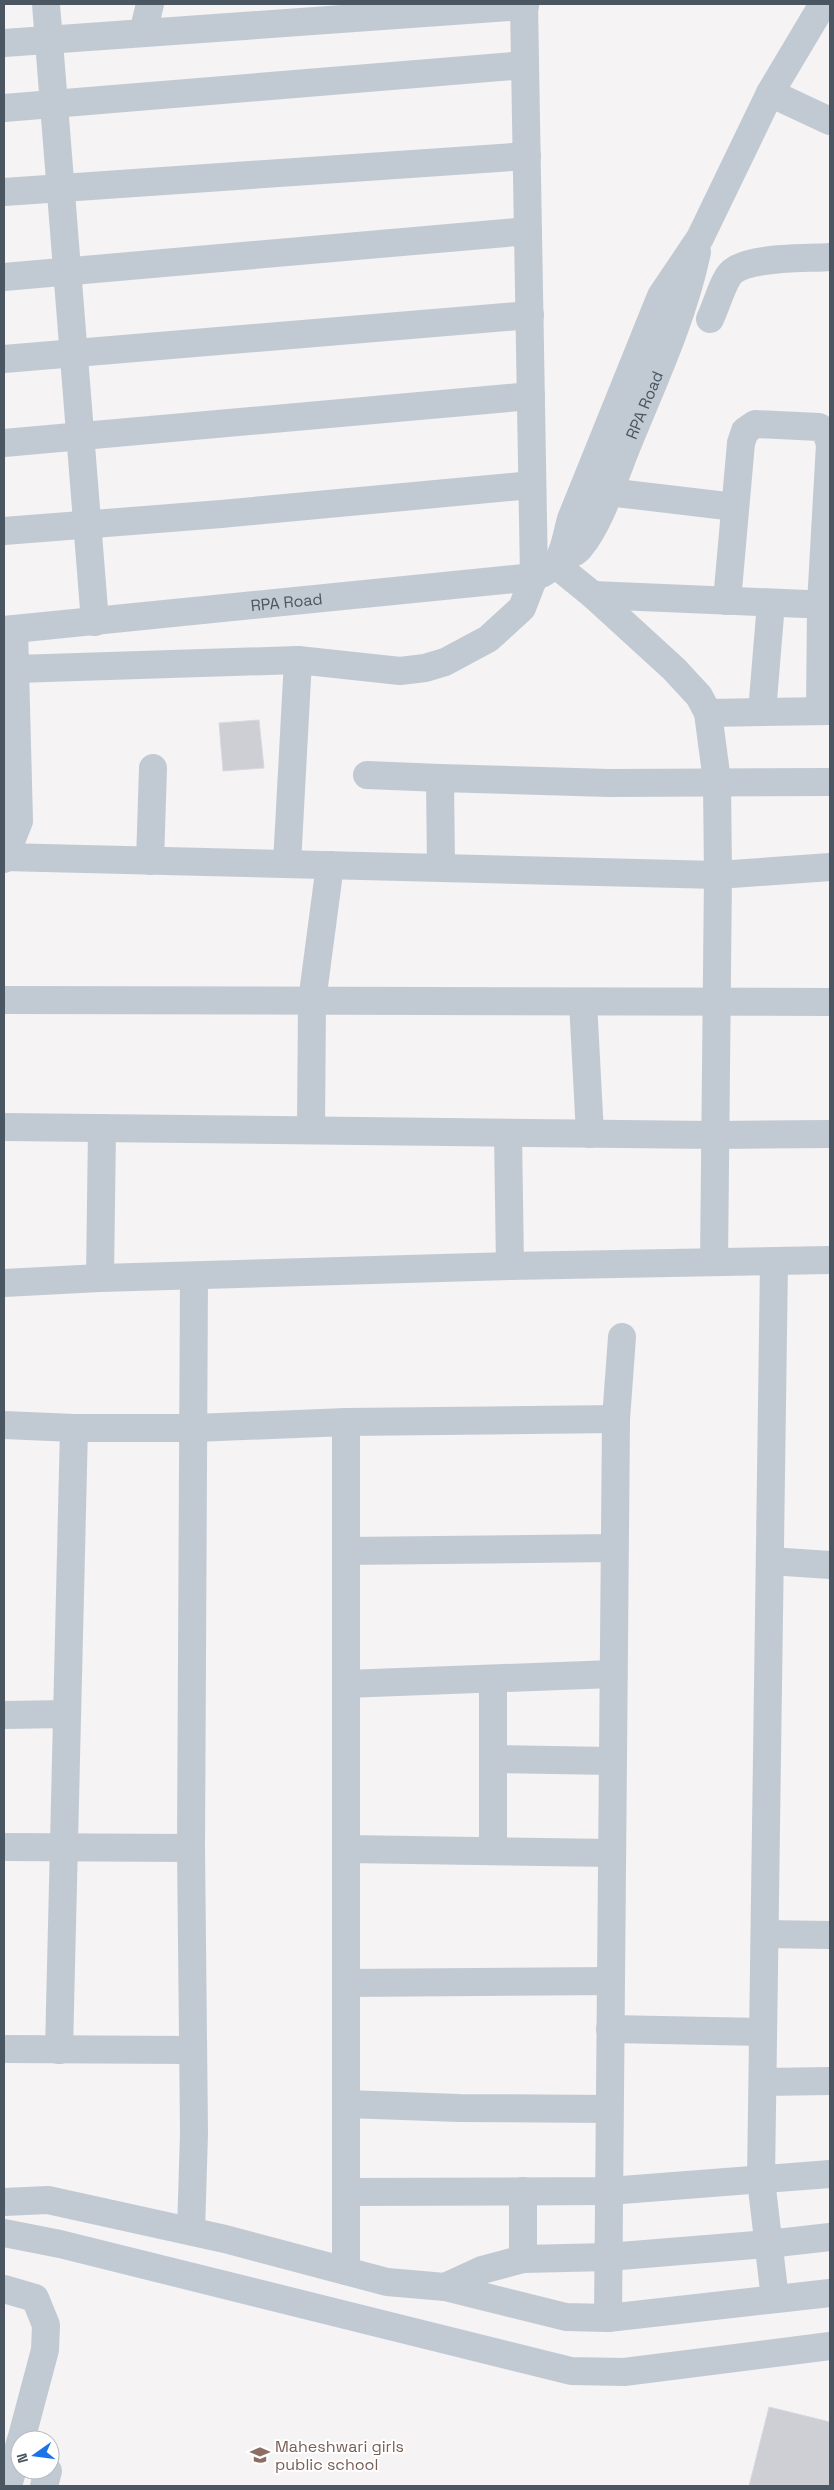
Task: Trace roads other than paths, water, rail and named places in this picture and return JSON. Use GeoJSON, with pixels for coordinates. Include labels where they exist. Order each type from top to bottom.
{"type":"FeatureCollection","features":[{"type":"Feature","properties":{"kind":"street"},"geometry":{"type":"LineString","coordinates":[[46,4],[95,622]]}},
{"type":"Feature","properties":{"kind":"street"},"geometry":{"type":"LineString","coordinates":[[143,33],[150,4]]}},
{"type":"Feature","properties":{"kind":"street","name":"RPA Road"},"geometry":{"type":"LineString","coordinates":[[550,566],[571,519],[661,296],[700,238],[770,93],[822,4]]}},
{"type":"Feature","properties":{"kind":"street"},"geometry":{"type":"LineString","coordinates":[[4,43],[143,33],[233,15],[524,5],[532,485],[550,566],[593,595],[674,669],[698,696],[708,713],[717,781],[718,876],[714,1262]]}},
{"type":"Feature","properties":{"kind":"street"},"geometry":{"type":"LineString","coordinates":[[4,108],[526,65]]}},
{"type":"Feature","properties":{"kind":"street"},"geometry":{"type":"LineString","coordinates":[[770,93],[830,121]]}},
{"type":"Feature","properties":{"kind":"street"},"geometry":{"type":"LineString","coordinates":[[4,192],[527,156]]}},
{"type":"Feature","properties":{"kind":"street"},"geometry":{"type":"LineString","coordinates":[[4,277],[528,232]]}},
{"type":"Feature","properties":{"kind":"street","name":"RPA Road"},"geometry":{"type":"LineString","coordinates":[[9,630],[95,622],[550,566],[574,554],[588,536],[608,492],[679,315],[691,281],[700,238]]}},
{"type":"Feature","properties":{"kind":"street"},"geometry":{"type":"LineString","coordinates":[[710,319],[729,274],[737,268],[751,263],[830,257]]}},
{"type":"Feature","properties":{"kind":"street"},"geometry":{"type":"LineString","coordinates":[[4,359],[530,314]]}},
{"type":"Feature","properties":{"kind":"street"},"geometry":{"type":"LineString","coordinates":[[4,443],[531,396]]}},
{"type":"Feature","properties":{"kind":"street"},"geometry":{"type":"LineString","coordinates":[[708,713],[825,711],[825,605],[830,444],[826,432],[819,427],[755,424],[745,430],[741,443],[727,601]]}},
{"type":"Feature","properties":{"kind":"street"},"geometry":{"type":"LineString","coordinates":[[4,530],[532,485]]}},
{"type":"Feature","properties":{"kind":"street"},"geometry":{"type":"LineString","coordinates":[[608,492],[735,507]]}},
{"type":"Feature","properties":{"kind":"street"},"geometry":{"type":"LineString","coordinates":[[16,669],[298,660],[400,671],[445,662],[488,640],[522,608],[550,566]]}},
{"type":"Feature","properties":{"kind":"street"},"geometry":{"type":"LineString","coordinates":[[593,595],[825,605]]}},
{"type":"Feature","properties":{"kind":"street"},"geometry":{"type":"LineString","coordinates":[[762,712],[771,603]]}},
{"type":"Feature","properties":{"kind":"street"},"geometry":{"type":"LineString","coordinates":[[9,630],[16,669],[19,821],[4,858],[718,876],[830,867]]}},
{"type":"Feature","properties":{"kind":"street"},"geometry":{"type":"LineString","coordinates":[[286,864],[298,660]]}},
{"type":"Feature","properties":{"kind":"street"},"geometry":{"type":"LineString","coordinates":[[150,861],[153,768]]}},
{"type":"Feature","properties":{"kind":"street"},"geometry":{"type":"LineString","coordinates":[[367,775],[609,783],[717,781],[830,782]]}},
{"type":"Feature","properties":{"kind":"street"},"geometry":{"type":"LineString","coordinates":[[440,778],[441,868]]}},
{"type":"Feature","properties":{"kind":"street"},"geometry":{"type":"LineString","coordinates":[[311,1130],[312,1001],[330,866]]}},
{"type":"Feature","properties":{"kind":"street"},"geometry":{"type":"LineString","coordinates":[[4,1000],[830,1002]]}},
{"type":"Feature","properties":{"kind":"street"},"geometry":{"type":"LineString","coordinates":[[583,1002],[590,1134]]}},
{"type":"Feature","properties":{"kind":"street"},"geometry":{"type":"LineString","coordinates":[[4,1127],[590,1134],[830,1134]]}},
{"type":"Feature","properties":{"kind":"street"},"geometry":{"type":"LineString","coordinates":[[100,1278],[102,1128]]}},
{"type":"Feature","properties":{"kind":"street"},"geometry":{"type":"LineString","coordinates":[[508,1133],[510,1266]]}},
{"type":"Feature","properties":{"kind":"street"},"geometry":{"type":"LineString","coordinates":[[4,1283],[100,1278],[510,1266],[830,1260]]}},
{"type":"Feature","properties":{"kind":"street"},"geometry":{"type":"LineString","coordinates":[[774,1262],[761,2180],[775,2299]]}},
{"type":"Feature","properties":{"kind":"street"},"geometry":{"type":"LineString","coordinates":[[191,2231],[194,1276]]}},
{"type":"Feature","properties":{"kind":"street"},"geometry":{"type":"LineString","coordinates":[[608,2318],[614,1548],[616,1419],[622,1337]]}},
{"type":"Feature","properties":{"kind":"street"},"geometry":{"type":"LineString","coordinates":[[4,1425],[74,1428],[195,1428],[346,1422],[616,1419]]}},
{"type":"Feature","properties":{"kind":"street"},"geometry":{"type":"LineString","coordinates":[[346,1422],[346,2271]]}},
{"type":"Feature","properties":{"kind":"street"},"geometry":{"type":"LineString","coordinates":[[59,2050],[74,1428]]}},
{"type":"Feature","properties":{"kind":"street"},"geometry":{"type":"LineString","coordinates":[[346,1551],[614,1548]]}},
{"type":"Feature","properties":{"kind":"street"},"geometry":{"type":"LineString","coordinates":[[770,1561],[830,1565]]}},
{"type":"Feature","properties":{"kind":"street"},"geometry":{"type":"LineString","coordinates":[[346,1684],[613,1674]]}},
{"type":"Feature","properties":{"kind":"street"},"geometry":{"type":"LineString","coordinates":[[493,1678],[493,1851]]}},
{"type":"Feature","properties":{"kind":"street"},"geometry":{"type":"LineString","coordinates":[[4,1715],[67,1714]]}},
{"type":"Feature","properties":{"kind":"street"},"geometry":{"type":"LineString","coordinates":[[493,1759],[612,1761]]}},
{"type":"Feature","properties":{"kind":"street"},"geometry":{"type":"LineString","coordinates":[[4,1847],[191,1848]]}},
{"type":"Feature","properties":{"kind":"street"},"geometry":{"type":"LineString","coordinates":[[346,1849],[612,1853]]}},
{"type":"Feature","properties":{"kind":"street"},"geometry":{"type":"LineString","coordinates":[[765,1934],[830,1935]]}},
{"type":"Feature","properties":{"kind":"street"},"geometry":{"type":"LineString","coordinates":[[346,1983],[611,1982]]}},
{"type":"Feature","properties":{"kind":"street"},"geometry":{"type":"LineString","coordinates":[[610,2029],[763,2032]]}},
{"type":"Feature","properties":{"kind":"street"},"geometry":{"type":"LineString","coordinates":[[4,2049],[193,2050]]}},
{"type":"Feature","properties":{"kind":"street"},"geometry":{"type":"LineString","coordinates":[[763,2082],[830,2081]]}},
{"type":"Feature","properties":{"kind":"street"},"geometry":{"type":"LineString","coordinates":[[346,2104],[459,2108],[609,2109]]}},
{"type":"Feature","properties":{"kind":"street"},"geometry":{"type":"LineString","coordinates":[[346,2192],[609,2191],[830,2174]]}},
{"type":"Feature","properties":{"kind":"street"},"geometry":{"type":"LineString","coordinates":[[523,2191],[524,2259]]}},
{"type":"Feature","properties":{"kind":"street"},"geometry":{"type":"LineString","coordinates":[[4,2202],[48,2200],[191,2231],[387,2282],[445,2287],[566,2317],[608,2318],[830,2293]]}},
{"type":"Feature","properties":{"kind":"street"},"geometry":{"type":"LineString","coordinates":[[4,2233],[80,2248],[571,2370],[624,2372],[830,2346]]}},
{"type":"Feature","properties":{"kind":"street"},"geometry":{"type":"LineString","coordinates":[[445,2287],[482,2270],[524,2259],[608,2257],[830,2237]]}},
{"type":"Feature","properties":{"kind":"street"},"geometry":{"type":"LineString","coordinates":[[4,2289],[35,2298],[46,2325],[45,2350],[23,2430]]}},
{"type":"Feature","properties":{"kind":"place","name":"Maheshwari girls public school"},"geometry":{"type":"Point","coordinates":[260,2455]}}]}
